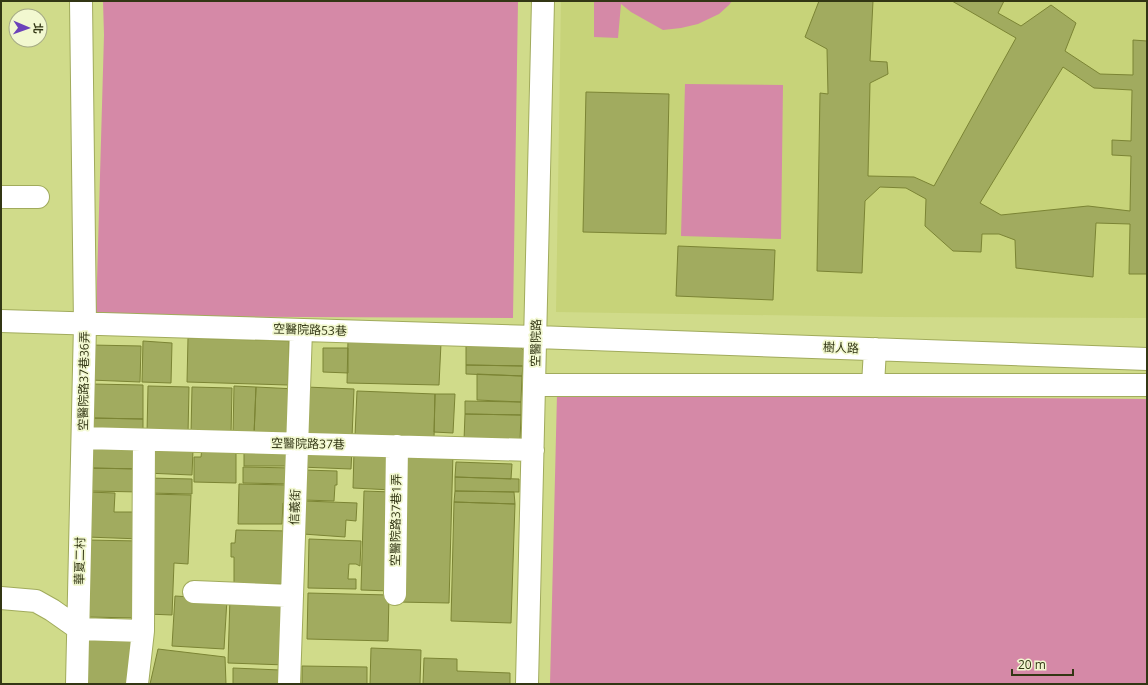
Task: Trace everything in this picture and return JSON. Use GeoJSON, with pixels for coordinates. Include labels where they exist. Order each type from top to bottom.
{"type":"FeatureCollection","features":[{"type":"Feature","properties":{"kind":"street","name":"空醫院路37巷36弄"},"geometry":{"type":"LineString","coordinates":[[81,1],[85,324],[83,438]]}},
{"type":"Feature","properties":{"kind":"street","name":"空醫院路"},"geometry":{"type":"LineString","coordinates":[[527,684],[543,1]]}},
{"type":"Feature","properties":{"kind":"street"},"geometry":{"type":"LineString","coordinates":[[1,197],[38,197]]}},
{"type":"Feature","properties":{"kind":"street","name":"空醫院路53巷"},"geometry":{"type":"LineString","coordinates":[[1,321],[536,336]]}},
{"type":"Feature","properties":{"kind":"street","name":"信義街"},"geometry":{"type":"LineString","coordinates":[[289,684],[301,330]]}},
{"type":"Feature","properties":{"kind":"street","name":"樹人路"},"geometry":{"type":"LineString","coordinates":[[536,336],[1147,359]]}},
{"type":"Feature","properties":{"kind":"street"},"geometry":{"type":"LineString","coordinates":[[873,385],[875,349]]}},
{"type":"Feature","properties":{"kind":"street"},"geometry":{"type":"LineString","coordinates":[[535,385],[1147,385]]}},
{"type":"Feature","properties":{"kind":"street","name":"空醫院路37巷"},"geometry":{"type":"LineString","coordinates":[[83,438],[533,450]]}},
{"type":"Feature","properties":{"kind":"street","name":"華夏二村"},"geometry":{"type":"LineString","coordinates":[[78,684],[83,438]]}},
{"type":"Feature","properties":{"kind":"street"},"geometry":{"type":"LineString","coordinates":[[137,684],[143,631],[144,440]]}},
{"type":"Feature","properties":{"kind":"street","name":"空醫院路37巷1弄"},"geometry":{"type":"LineString","coordinates":[[394,594],[397,446]]}},
{"type":"Feature","properties":{"kind":"street"},"geometry":{"type":"LineString","coordinates":[[194,592],[292,596]]}},
{"type":"Feature","properties":{"kind":"street"},"geometry":{"type":"LineString","coordinates":[[1,598],[36,601],[79,629],[143,631]]}},
{"type":"Feature","properties":{"kind":"shaded area"},"geometry":{"type":"Polygon","coordinates":[[[103,1],[518,1],[513,318],[96,316],[104,35],[103,1]]]}},
{"type":"Feature","properties":{"kind":"shaded area"},"geometry":{"type":"Polygon","coordinates":[[[561,1],[1147,1],[1147,318],[887,317],[556,312],[561,1]]]}},
{"type":"Feature","properties":{"kind":"shaded area"},"geometry":{"type":"Polygon","coordinates":[[[594,1],[732,1],[719,14],[698,24],[663,30],[631,12],[621,4],[618,38],[594,37],[594,1]]]}},
{"type":"Feature","properties":{"kind":"shaded area"},"geometry":{"type":"Polygon","coordinates":[[[685,84],[783,85],[781,239],[681,236],[685,84]]]}},
{"type":"Feature","properties":{"kind":"shaded area"},"geometry":{"type":"Polygon","coordinates":[[[557,394],[1147,399],[1147,684],[550,684],[557,394]]]}},
{"type":"Feature","properties":{"kind":"building"},"geometry":{"type":"Polygon","coordinates":[[[819,1],[873,1],[870,61],[887,62],[888,74],[870,83],[868,176],[914,177],[934,186],[1016,38],[952,1],[1004,1],[998,13],[1021,26],[1051,5],[1076,23],[1065,51],[1100,74],[1133,75],[1133,40],[1147,41],[1147,274],[1129,274],[1130,224],[1096,223],[1093,277],[1016,268],[1015,240],[999,234],[982,234],[981,252],[953,251],[925,226],[926,199],[906,188],[880,187],[865,201],[862,273],[817,271],[820,93],[828,94],[827,49],[805,37],[819,1]],[[1063,67],[980,203],[1001,215],[1088,206],[1130,211],[1131,156],[1112,155],[1112,140],[1131,141],[1132,90],[1094,88],[1063,67]]]}},
{"type":"Feature","properties":{"kind":"building"},"geometry":{"type":"Polygon","coordinates":[[[586,92],[669,94],[666,234],[583,232],[586,92]]]}},
{"type":"Feature","properties":{"kind":"building"},"geometry":{"type":"Polygon","coordinates":[[[678,246],[775,250],[773,300],[676,296],[678,246]]]}},
{"type":"Feature","properties":{"kind":"building"},"geometry":{"type":"Polygon","coordinates":[[[188,338],[289,341],[288,385],[187,382],[188,338]]]}},
{"type":"Feature","properties":{"kind":"building"},"geometry":{"type":"Polygon","coordinates":[[[348,340],[441,343],[439,385],[347,383],[348,340]]]}},
{"type":"Feature","properties":{"kind":"building"},"geometry":{"type":"Polygon","coordinates":[[[143,341],[172,343],[171,383],[142,382],[143,341]]]}},
{"type":"Feature","properties":{"kind":"building"},"geometry":{"type":"Polygon","coordinates":[[[466,342],[514,343],[525,351],[525,366],[466,365],[466,342]]]}},
{"type":"Feature","properties":{"kind":"building"},"geometry":{"type":"Polygon","coordinates":[[[91,345],[141,346],[140,382],[90,380],[91,345]]]}},
{"type":"Feature","properties":{"kind":"building"},"geometry":{"type":"Polygon","coordinates":[[[323,348],[348,348],[348,373],[323,372],[323,348]]]}},
{"type":"Feature","properties":{"kind":"building"},"geometry":{"type":"Polygon","coordinates":[[[466,365],[523,366],[522,376],[466,374],[466,365]]]}},
{"type":"Feature","properties":{"kind":"building"},"geometry":{"type":"Polygon","coordinates":[[[477,374],[522,376],[521,402],[477,400],[477,374]]]}},
{"type":"Feature","properties":{"kind":"building"},"geometry":{"type":"Polygon","coordinates":[[[91,384],[143,385],[143,419],[91,418],[91,384]]]}},
{"type":"Feature","properties":{"kind":"building"},"geometry":{"type":"Polygon","coordinates":[[[148,386],[189,387],[188,434],[147,433],[148,386]]]}},
{"type":"Feature","properties":{"kind":"building"},"geometry":{"type":"Polygon","coordinates":[[[234,386],[256,387],[254,435],[233,434],[234,386]]]}},
{"type":"Feature","properties":{"kind":"building"},"geometry":{"type":"Polygon","coordinates":[[[192,387],[232,388],[231,435],[191,434],[192,387]]]}},
{"type":"Feature","properties":{"kind":"building"},"geometry":{"type":"Polygon","coordinates":[[[256,387],[296,389],[294,436],[254,435],[256,387]]]}},
{"type":"Feature","properties":{"kind":"building"},"geometry":{"type":"Polygon","coordinates":[[[306,387],[354,389],[352,437],[304,435],[306,387]]]}},
{"type":"Feature","properties":{"kind":"building"},"geometry":{"type":"Polygon","coordinates":[[[357,391],[435,394],[434,439],[355,436],[357,391]]]}},
{"type":"Feature","properties":{"kind":"building"},"geometry":{"type":"Polygon","coordinates":[[[435,394],[455,394],[453,433],[434,432],[435,394]]]}},
{"type":"Feature","properties":{"kind":"building"},"geometry":{"type":"Polygon","coordinates":[[[465,401],[521,402],[521,415],[465,414],[465,401]]]}},
{"type":"Feature","properties":{"kind":"building"},"geometry":{"type":"Polygon","coordinates":[[[465,414],[521,415],[520,441],[464,440],[465,414]]]}},
{"type":"Feature","properties":{"kind":"building"},"geometry":{"type":"Polygon","coordinates":[[[91,418],[143,419],[143,434],[90,432],[91,418]]]}},
{"type":"Feature","properties":{"kind":"building"},"geometry":{"type":"Polygon","coordinates":[[[89,441],[141,442],[141,469],[89,468],[89,441]]]}},
{"type":"Feature","properties":{"kind":"building"},"geometry":{"type":"Polygon","coordinates":[[[202,447],[236,452],[236,483],[194,482],[194,457],[201,457],[202,447]]]}},
{"type":"Feature","properties":{"kind":"building"},"geometry":{"type":"Polygon","coordinates":[[[244,447],[293,447],[293,466],[244,466],[244,447]]]}},
{"type":"Feature","properties":{"kind":"building"},"geometry":{"type":"Polygon","coordinates":[[[146,448],[193,450],[192,475],[146,473],[146,448]]]}},
{"type":"Feature","properties":{"kind":"building"},"geometry":{"type":"Polygon","coordinates":[[[301,448],[352,449],[351,469],[300,467],[301,448]]]}},
{"type":"Feature","properties":{"kind":"building"},"geometry":{"type":"Polygon","coordinates":[[[354,451],[393,453],[392,490],[353,488],[354,451]]]}},
{"type":"Feature","properties":{"kind":"building"},"geometry":{"type":"Polygon","coordinates":[[[402,452],[453,453],[449,603],[398,602],[402,452]]]}},
{"type":"Feature","properties":{"kind":"building"},"geometry":{"type":"Polygon","coordinates":[[[456,462],[512,464],[511,479],[455,477],[456,462]]]}},
{"type":"Feature","properties":{"kind":"building"},"geometry":{"type":"Polygon","coordinates":[[[243,467],[293,468],[293,484],[243,483],[243,467]]]}},
{"type":"Feature","properties":{"kind":"building"},"geometry":{"type":"Polygon","coordinates":[[[88,468],[141,469],[141,492],[88,491],[88,468]]]}},
{"type":"Feature","properties":{"kind":"building"},"geometry":{"type":"Polygon","coordinates":[[[304,470],[337,471],[337,485],[335,485],[334,501],[304,500],[304,470]]]}},
{"type":"Feature","properties":{"kind":"building"},"geometry":{"type":"Polygon","coordinates":[[[455,477],[519,479],[519,492],[455,491],[455,477]]]}},
{"type":"Feature","properties":{"kind":"building"},"geometry":{"type":"Polygon","coordinates":[[[147,478],[192,479],[192,494],[148,493],[147,478]]]}},
{"type":"Feature","properties":{"kind":"building"},"geometry":{"type":"Polygon","coordinates":[[[239,484],[289,485],[289,503],[283,503],[282,524],[238,524],[239,484]]]}},
{"type":"Feature","properties":{"kind":"building"},"geometry":{"type":"Polygon","coordinates":[[[364,491],[392,492],[390,591],[361,590],[364,491]]]}},
{"type":"Feature","properties":{"kind":"building"},"geometry":{"type":"Polygon","coordinates":[[[455,491],[514,492],[515,504],[454,502],[455,491]]]}},
{"type":"Feature","properties":{"kind":"building"},"geometry":{"type":"Polygon","coordinates":[[[88,492],[115,493],[114,512],[142,512],[141,539],[87,537],[88,492]]]}},
{"type":"Feature","properties":{"kind":"building"},"geometry":{"type":"Polygon","coordinates":[[[145,494],[191,495],[188,564],[174,563],[172,615],[147,614],[145,494]]]}},
{"type":"Feature","properties":{"kind":"building"},"geometry":{"type":"Polygon","coordinates":[[[304,501],[357,503],[356,521],[346,520],[345,537],[303,534],[304,501]]]}},
{"type":"Feature","properties":{"kind":"building"},"geometry":{"type":"Polygon","coordinates":[[[454,502],[515,504],[511,623],[451,621],[454,502]]]}},
{"type":"Feature","properties":{"kind":"building"},"geometry":{"type":"Polygon","coordinates":[[[236,530],[288,531],[287,584],[234,584],[234,557],[231,557],[231,543],[235,543],[236,530]]]}},
{"type":"Feature","properties":{"kind":"building"},"geometry":{"type":"Polygon","coordinates":[[[309,539],[361,541],[360,566],[356,564],[349,564],[348,579],[356,579],[356,589],[308,588],[309,539]]]}},
{"type":"Feature","properties":{"kind":"building"},"geometry":{"type":"Polygon","coordinates":[[[87,540],[139,541],[137,618],[86,617],[87,540]]]}},
{"type":"Feature","properties":{"kind":"building"},"geometry":{"type":"Polygon","coordinates":[[[308,593],[389,595],[388,641],[307,639],[308,593]]]}},
{"type":"Feature","properties":{"kind":"building"},"geometry":{"type":"Polygon","coordinates":[[[175,596],[227,599],[224,649],[172,646],[175,596]]]}},
{"type":"Feature","properties":{"kind":"building"},"geometry":{"type":"Polygon","coordinates":[[[230,597],[288,599],[286,665],[228,663],[230,597]]]}},
{"type":"Feature","properties":{"kind":"building"},"geometry":{"type":"Polygon","coordinates":[[[87,632],[142,632],[136,684],[86,684],[87,632]]]}},
{"type":"Feature","properties":{"kind":"building"},"geometry":{"type":"Polygon","coordinates":[[[371,648],[421,650],[420,684],[370,684],[371,648]]]}},
{"type":"Feature","properties":{"kind":"building"},"geometry":{"type":"Polygon","coordinates":[[[158,649],[225,657],[226,684],[150,684],[158,649]]]}},
{"type":"Feature","properties":{"kind":"building"},"geometry":{"type":"Polygon","coordinates":[[[424,658],[457,659],[457,671],[510,673],[510,684],[423,684],[424,658]]]}},
{"type":"Feature","properties":{"kind":"building"},"geometry":{"type":"Polygon","coordinates":[[[302,666],[367,667],[367,684],[302,684],[302,666]]]}},
{"type":"Feature","properties":{"kind":"building"},"geometry":{"type":"Polygon","coordinates":[[[233,668],[280,670],[280,684],[233,684],[233,668]]]}}]}
